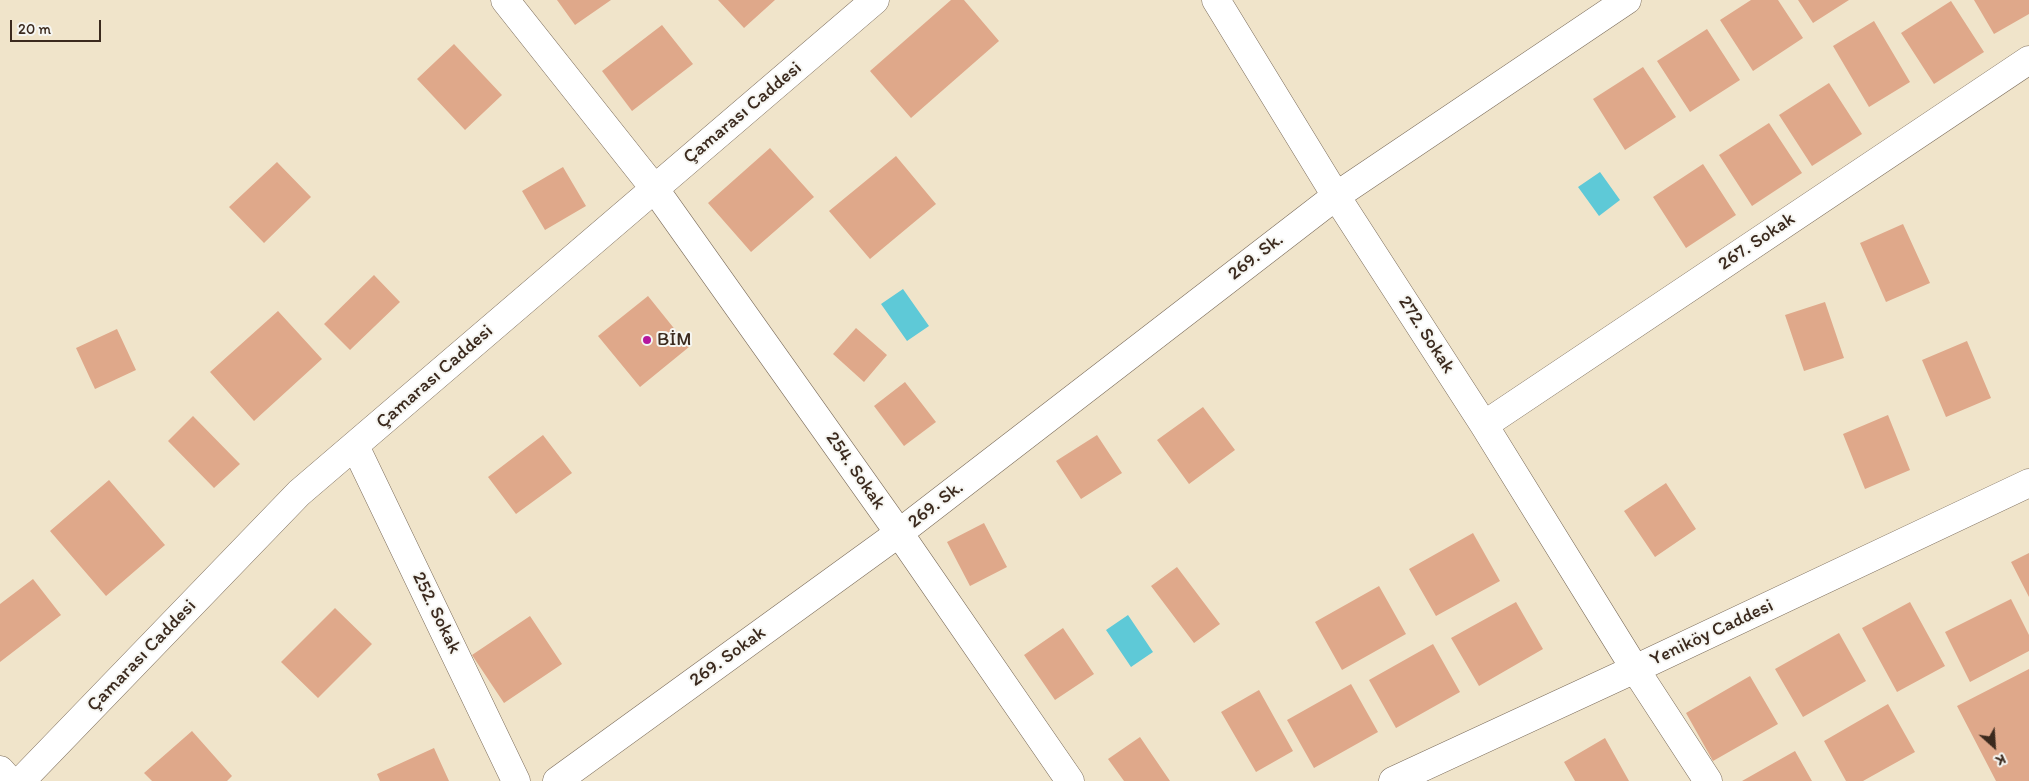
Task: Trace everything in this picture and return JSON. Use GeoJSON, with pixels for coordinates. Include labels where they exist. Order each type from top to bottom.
{"type":"FeatureCollection","features":[{"type":"Feature","properties":{"kind":"street","name":"254. Sokak"},"geometry":{"type":"LineString","coordinates":[[505,0],[654,188],[899,533],[1070,781]]}},
{"type":"Feature","properties":{"kind":"street","name":"Çamarası Caddesi"},"geometry":{"type":"LineString","coordinates":[[22,781],[299,493],[875,0]]}},
{"type":"Feature","properties":{"kind":"street","name":"272. Sokak"},"geometry":{"type":"LineString","coordinates":[[1216,0],[1336,196],[1484,425],[1635,669],[1708,781]]}},
{"type":"Feature","properties":{"kind":"street","name":"269. Sk."},"geometry":{"type":"LineString","coordinates":[[899,533],[1336,196],[1627,0]]}},
{"type":"Feature","properties":{"kind":"street","name":"267. Sokak"},"geometry":{"type":"LineString","coordinates":[[1484,425],[2029,60]]}},
{"type":"Feature","properties":{"kind":"street","name":"252. Sokak"},"geometry":{"type":"LineString","coordinates":[[355,446],[516,781]]}},
{"type":"Feature","properties":{"kind":"street","name":"Yeniköy Caddesi"},"geometry":{"type":"LineString","coordinates":[[1393,781],[2029,483]]}},
{"type":"Feature","properties":{"kind":"street","name":"269. Sokak"},"geometry":{"type":"LineString","coordinates":[[557,781],[899,533]]}},
{"type":"Feature","properties":{"kind":"street"},"geometry":{"type":"LineString","coordinates":[[0,770],[10,781]]}},
{"type":"Feature","properties":{"kind":"water"},"geometry":{"type":"Polygon","coordinates":[[[1600,172],[1620,200],[1599,216],[1578,187],[1600,172]]]}},
{"type":"Feature","properties":{"kind":"water"},"geometry":{"type":"Polygon","coordinates":[[[903,289],[929,326],[907,341],[881,304],[903,289]]]}},
{"type":"Feature","properties":{"kind":"water"},"geometry":{"type":"Polygon","coordinates":[[[1128,615],[1153,652],[1131,667],[1106,630],[1128,615]]]}},
{"type":"Feature","properties":{"kind":"building"},"geometry":{"type":"Polygon","coordinates":[[[557,0],[611,0],[575,25],[557,0]]]}},
{"type":"Feature","properties":{"kind":"building"},"geometry":{"type":"Polygon","coordinates":[[[718,0],[775,0],[744,28],[718,0]]]}},
{"type":"Feature","properties":{"kind":"building"},"geometry":{"type":"Polygon","coordinates":[[[951,0],[964,0],[999,41],[911,118],[870,71],[951,0]]]}},
{"type":"Feature","properties":{"kind":"building"},"geometry":{"type":"Polygon","coordinates":[[[1751,0],[1778,0],[1803,38],[1753,71],[1720,20],[1751,0]]]}},
{"type":"Feature","properties":{"kind":"building"},"geometry":{"type":"Polygon","coordinates":[[[1798,0],[1849,0],[1813,23],[1798,0]]]}},
{"type":"Feature","properties":{"kind":"building"},"geometry":{"type":"Polygon","coordinates":[[[1974,0],[2029,0],[2029,14],[1994,34],[1974,0]]]}},
{"type":"Feature","properties":{"kind":"building"},"geometry":{"type":"Polygon","coordinates":[[[1951,1],[1984,52],[1934,84],[1901,33],[1951,1]]]}},
{"type":"Feature","properties":{"kind":"building"},"geometry":{"type":"Polygon","coordinates":[[[1874,21],[1910,82],[1869,107],[1833,46],[1874,21]]]}},
{"type":"Feature","properties":{"kind":"building"},"geometry":{"type":"Polygon","coordinates":[[[662,25],[693,64],[632,111],[602,71],[662,25]]]}},
{"type":"Feature","properties":{"kind":"building"},"geometry":{"type":"Polygon","coordinates":[[[1707,29],[1740,80],[1690,112],[1657,61],[1707,29]]]}},
{"type":"Feature","properties":{"kind":"building"},"geometry":{"type":"Polygon","coordinates":[[[454,44],[502,95],[465,130],[417,79],[454,44]]]}},
{"type":"Feature","properties":{"kind":"building"},"geometry":{"type":"Polygon","coordinates":[[[1643,67],[1676,117],[1625,150],[1593,99],[1643,67]]]}},
{"type":"Feature","properties":{"kind":"building"},"geometry":{"type":"Polygon","coordinates":[[[1829,83],[1862,134],[1812,166],[1779,115],[1829,83]]]}},
{"type":"Feature","properties":{"kind":"building"},"geometry":{"type":"Polygon","coordinates":[[[1769,123],[1802,173],[1752,206],[1719,155],[1769,123]]]}},
{"type":"Feature","properties":{"kind":"building"},"geometry":{"type":"Polygon","coordinates":[[[770,148],[814,197],[751,252],[708,203],[770,148]]]}},
{"type":"Feature","properties":{"kind":"building"},"geometry":{"type":"Polygon","coordinates":[[[896,156],[936,204],[870,259],[829,211],[896,156]]]}},
{"type":"Feature","properties":{"kind":"building"},"geometry":{"type":"Polygon","coordinates":[[[277,162],[311,197],[264,243],[229,207],[277,162]]]}},
{"type":"Feature","properties":{"kind":"building"},"geometry":{"type":"Polygon","coordinates":[[[1703,164],[1736,215],[1686,248],[1653,197],[1703,164]]]}},
{"type":"Feature","properties":{"kind":"building"},"geometry":{"type":"Polygon","coordinates":[[[563,167],[586,206],[545,230],[522,191],[563,167]]]}},
{"type":"Feature","properties":{"kind":"building"},"geometry":{"type":"Polygon","coordinates":[[[1903,224],[1930,283],[1886,302],[1860,243],[1903,224]]]}},
{"type":"Feature","properties":{"kind":"building"},"geometry":{"type":"Polygon","coordinates":[[[374,275],[400,302],[350,350],[324,324],[374,275]]]}},
{"type":"Feature","properties":{"kind":"building"},"geometry":{"type":"Polygon","coordinates":[[[648,296],[689,347],[640,387],[598,336],[648,296]]]}},
{"type":"Feature","properties":{"kind":"building"},"geometry":{"type":"Polygon","coordinates":[[[1825,302],[1844,358],[1804,371],[1785,315],[1825,302]]]}},
{"type":"Feature","properties":{"kind":"building"},"geometry":{"type":"Polygon","coordinates":[[[278,311],[322,359],[254,421],[210,372],[278,311]]]}},
{"type":"Feature","properties":{"kind":"building"},"geometry":{"type":"Polygon","coordinates":[[[856,328],[887,355],[864,382],[833,354],[856,328]]]}},
{"type":"Feature","properties":{"kind":"building"},"geometry":{"type":"Polygon","coordinates":[[[117,329],[136,370],[95,389],[76,348],[117,329]]]}},
{"type":"Feature","properties":{"kind":"building"},"geometry":{"type":"Polygon","coordinates":[[[1967,341],[1991,398],[1946,417],[1922,360],[1967,341]]]}},
{"type":"Feature","properties":{"kind":"building"},"geometry":{"type":"Polygon","coordinates":[[[905,382],[936,422],[904,446],[874,406],[905,382]]]}},
{"type":"Feature","properties":{"kind":"building"},"geometry":{"type":"Polygon","coordinates":[[[1203,407],[1235,450],[1189,484],[1157,440],[1203,407]]]}},
{"type":"Feature","properties":{"kind":"building"},"geometry":{"type":"Polygon","coordinates":[[[1888,415],[1910,470],[1865,489],[1843,434],[1888,415]]]}},
{"type":"Feature","properties":{"kind":"building"},"geometry":{"type":"Polygon","coordinates":[[[193,416],[240,464],[214,488],[168,441],[193,416]]]}},
{"type":"Feature","properties":{"kind":"building"},"geometry":{"type":"Polygon","coordinates":[[[543,435],[572,473],[516,514],[488,477],[543,435]]]}},
{"type":"Feature","properties":{"kind":"building"},"geometry":{"type":"Polygon","coordinates":[[[1097,435],[1122,473],[1081,499],[1056,461],[1097,435]]]}},
{"type":"Feature","properties":{"kind":"building"},"geometry":{"type":"Polygon","coordinates":[[[109,480],[165,545],[106,596],[50,531],[109,480]]]}},
{"type":"Feature","properties":{"kind":"building"},"geometry":{"type":"Polygon","coordinates":[[[1666,483],[1696,529],[1655,557],[1624,511],[1666,483]]]}},
{"type":"Feature","properties":{"kind":"building"},"geometry":{"type":"Polygon","coordinates":[[[984,523],[1007,567],[970,586],[947,542],[984,523]]]}},
{"type":"Feature","properties":{"kind":"building"},"geometry":{"type":"Polygon","coordinates":[[[1473,533],[1500,581],[1436,616],[1409,569],[1473,533]]]}},
{"type":"Feature","properties":{"kind":"building"},"geometry":{"type":"Polygon","coordinates":[[[2029,553],[2029,597],[2011,562],[2029,553]]]}},
{"type":"Feature","properties":{"kind":"building"},"geometry":{"type":"Polygon","coordinates":[[[1177,567],[1220,624],[1194,643],[1151,586],[1177,567]]]}},
{"type":"Feature","properties":{"kind":"building"},"geometry":{"type":"Polygon","coordinates":[[[33,579],[61,615],[0,662],[0,604],[33,579]]]}},
{"type":"Feature","properties":{"kind":"building"},"geometry":{"type":"Polygon","coordinates":[[[1379,586],[1406,634],[1342,670],[1315,622],[1379,586]]]}},
{"type":"Feature","properties":{"kind":"building"},"geometry":{"type":"Polygon","coordinates":[[[2011,599],[2029,635],[2029,651],[1970,682],[1945,632],[2011,599]]]}},
{"type":"Feature","properties":{"kind":"building"},"geometry":{"type":"Polygon","coordinates":[[[1516,602],[1543,649],[1479,686],[1451,638],[1516,602]]]}},
{"type":"Feature","properties":{"kind":"building"},"geometry":{"type":"Polygon","coordinates":[[[1910,602],[1945,666],[1897,692],[1862,628],[1910,602]]]}},
{"type":"Feature","properties":{"kind":"building"},"geometry":{"type":"Polygon","coordinates":[[[335,608],[372,644],[318,698],[281,662],[335,608]]]}},
{"type":"Feature","properties":{"kind":"building"},"geometry":{"type":"Polygon","coordinates":[[[530,616],[562,664],[504,703],[472,655],[530,616]]]}},
{"type":"Feature","properties":{"kind":"building"},"geometry":{"type":"Polygon","coordinates":[[[1063,628],[1094,674],[1055,700],[1024,655],[1063,628]]]}},
{"type":"Feature","properties":{"kind":"building"},"geometry":{"type":"Polygon","coordinates":[[[1839,633],[1866,681],[1803,717],[1775,669],[1839,633]]]}},
{"type":"Feature","properties":{"kind":"building"},"geometry":{"type":"Polygon","coordinates":[[[1433,644],[1460,692],[1396,728],[1369,680],[1433,644]]]}},
{"type":"Feature","properties":{"kind":"building"},"geometry":{"type":"Polygon","coordinates":[[[2029,669],[2029,781],[1996,781],[1957,706],[2029,669]]]}},
{"type":"Feature","properties":{"kind":"building"},"geometry":{"type":"Polygon","coordinates":[[[1750,676],[1778,724],[1713,761],[1686,713],[1750,676]]]}},
{"type":"Feature","properties":{"kind":"building"},"geometry":{"type":"Polygon","coordinates":[[[1351,684],[1378,732],[1314,768],[1287,720],[1351,684]]]}},
{"type":"Feature","properties":{"kind":"building"},"geometry":{"type":"Polygon","coordinates":[[[1259,690],[1293,751],[1256,772],[1221,712],[1259,690]]]}},
{"type":"Feature","properties":{"kind":"building"},"geometry":{"type":"Polygon","coordinates":[[[1888,704],[1915,752],[1863,781],[1846,781],[1824,741],[1888,704]]]}},
{"type":"Feature","properties":{"kind":"building"},"geometry":{"type":"Polygon","coordinates":[[[192,731],[232,776],[227,781],[152,781],[144,773],[192,731]]]}},
{"type":"Feature","properties":{"kind":"building"},"geometry":{"type":"Polygon","coordinates":[[[1140,737],[1170,781],[1124,781],[1108,759],[1140,737]]]}},
{"type":"Feature","properties":{"kind":"building"},"geometry":{"type":"Polygon","coordinates":[[[1605,738],[1629,781],[1575,781],[1564,762],[1605,738]]]}},
{"type":"Feature","properties":{"kind":"building"},"geometry":{"type":"Polygon","coordinates":[[[434,748],[449,781],[380,781],[377,774],[434,748]]]}},
{"type":"Feature","properties":{"kind":"building"},"geometry":{"type":"Polygon","coordinates":[[[1795,751],[1812,781],[1742,781],[1795,751]]]}},
{"type":"Feature","properties":{"kind":"place","name":"BİM"},"geometry":{"type":"Point","coordinates":[647,340]}}]}
